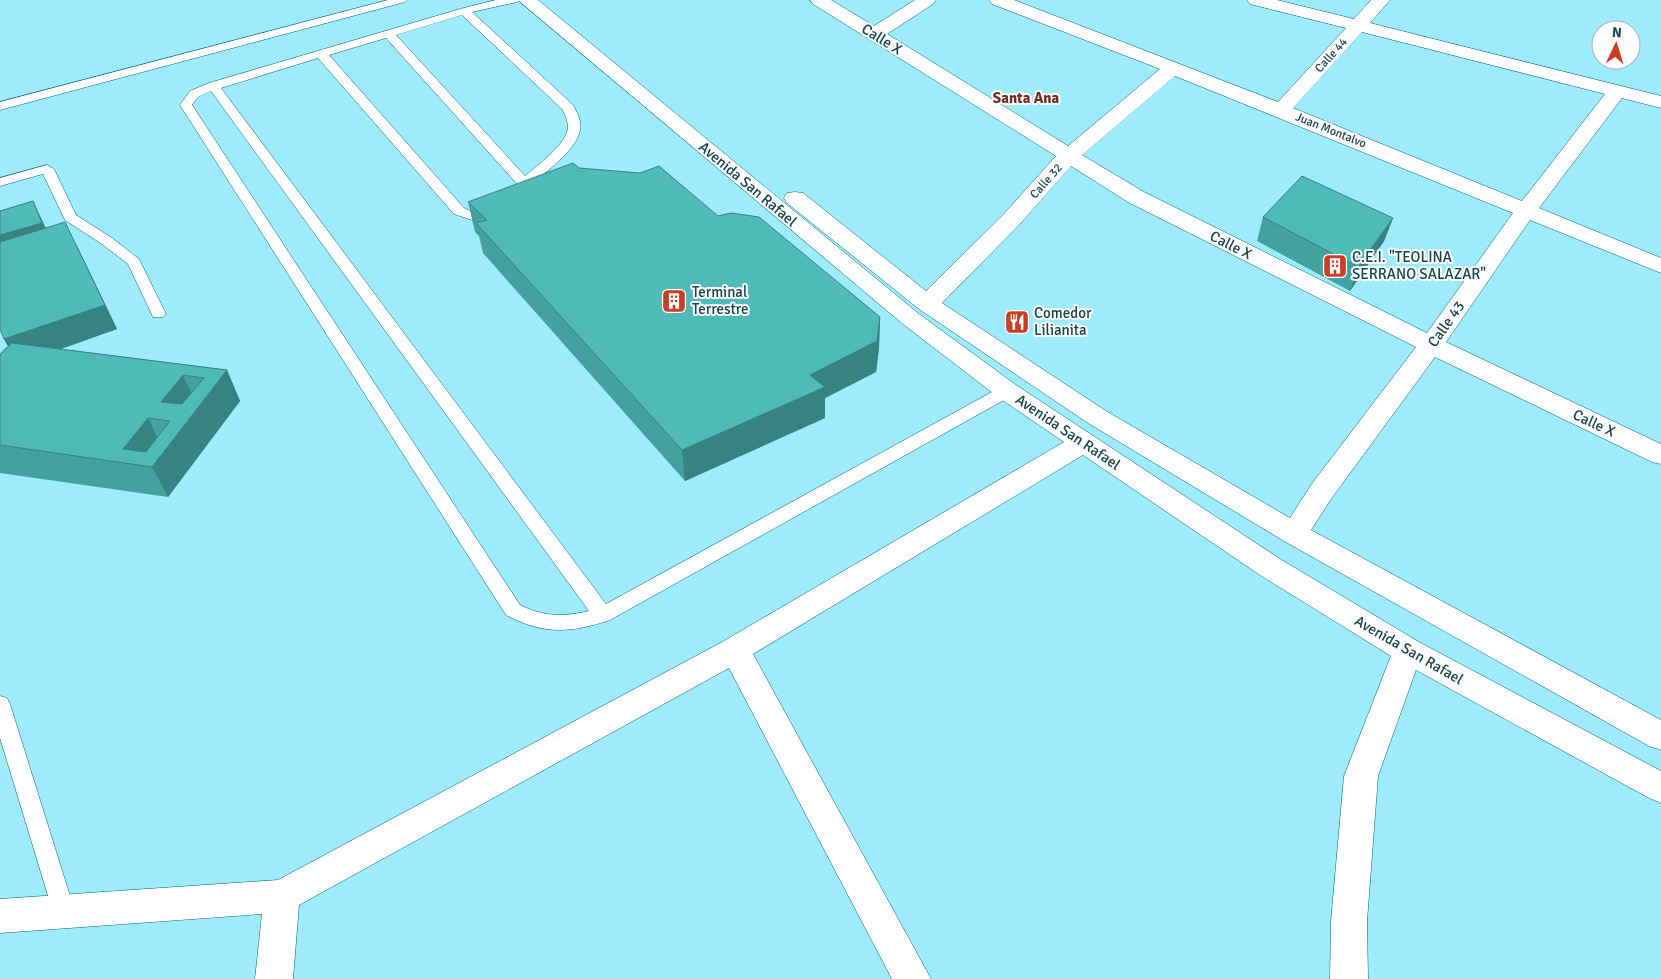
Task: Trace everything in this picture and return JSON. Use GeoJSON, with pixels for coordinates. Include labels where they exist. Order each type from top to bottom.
{"type":"FeatureCollection","features":[{"type":"Feature","properties":{"kind":"street","name":"Avenida San Rafael"},"geometry":{"type":"LineString","coordinates":[[527,0],[912,319],[1007,391],[1270,567],[1408,651],[1661,788]]}},
{"type":"Feature","properties":{"kind":"street","name":"Avenida San Rafael"},"geometry":{"type":"LineString","coordinates":[[548,0],[927,304],[1097,417],[1294,534],[1661,736]]}},
{"type":"Feature","properties":{"kind":"street","name":"Calle X"},"geometry":{"type":"LineString","coordinates":[[820,0],[1136,197],[1431,346],[1661,455]]}},
{"type":"Feature","properties":{"kind":"street"},"geometry":{"type":"LineString","coordinates":[[875,34],[927,0]]}},
{"type":"Feature","properties":{"kind":"street","name":"Juan Montalvo"},"geometry":{"type":"LineString","coordinates":[[998,0],[1280,110],[1661,266]]}},
{"type":"Feature","properties":{"kind":"street"},"geometry":{"type":"LineString","coordinates":[[1256,0],[1358,24],[1661,102]]}},
{"type":"Feature","properties":{"kind":"street","name":"Calle 44"},"geometry":{"type":"LineString","coordinates":[[1280,110],[1381,0]]}},
{"type":"Feature","properties":{"kind":"street","name":"Calle 32"},"geometry":{"type":"LineString","coordinates":[[927,304],[1011,220],[1069,155],[1173,68]]}},
{"type":"Feature","properties":{"kind":"street","name":"Calle 43"},"geometry":{"type":"LineString","coordinates":[[1294,534],[1321,492],[1431,346],[1526,211],[1617,91]]}},
{"type":"Feature","properties":{"kind":"street"},"geometry":{"type":"LineString","coordinates":[[0,916],[282,896],[735,650],[1084,444]]}},
{"type":"Feature","properties":{"kind":"street"},"geometry":{"type":"LineString","coordinates":[[735,650],[912,979]]}},
{"type":"Feature","properties":{"kind":"street"},"geometry":{"type":"LineString","coordinates":[[1349,979],[1350,921],[1361,776],[1408,651]]}},
{"type":"Feature","properties":{"kind":"street"},"geometry":{"type":"LineString","coordinates":[[274,979],[282,896]]}},
{"type":"Feature","properties":{"kind":"lane"},"geometry":{"type":"LineString","coordinates":[[0,106],[401,0]]}},
{"type":"Feature","properties":{"kind":"lane"},"geometry":{"type":"LineString","coordinates":[[513,0],[464,11],[213,86],[194,94],[186,105],[513,610],[528,619],[548,624],[567,624],[603,615],[1007,391]]}},
{"type":"Feature","properties":{"kind":"lane"},"geometry":{"type":"LineString","coordinates":[[464,11],[568,107],[573,119],[574,130],[568,142],[524,184]]}},
{"type":"Feature","properties":{"kind":"lane"},"geometry":{"type":"LineString","coordinates":[[322,54],[459,211],[466,216],[477,218],[506,212],[523,204],[527,199],[527,191],[524,184],[388,34]]}},
{"type":"Feature","properties":{"kind":"lane"},"geometry":{"type":"LineString","coordinates":[[213,86],[603,615]]}},
{"type":"Feature","properties":{"kind":"lane"},"geometry":{"type":"LineString","coordinates":[[0,182],[47,169],[70,217],[107,241],[134,262],[158,314]]}},
{"type":"Feature","properties":{"kind":"lane"},"geometry":{"type":"LineString","coordinates":[[0,704],[64,912]]}},
{"type":"Feature","properties":{"kind":"building","name":"Terminal Terrestre"},"geometry":{"type":"Polygon","coordinates":[[[573,163],[579,168],[640,173],[659,166],[718,216],[731,213],[759,217],[880,317],[877,341],[810,375],[825,387],[682,450],[476,223],[487,220],[468,202],[573,163]]]}},
{"type":"Feature","properties":{"kind":"building"},"geometry":{"type":"Polygon","coordinates":[[[1302,176],[1393,218],[1358,267],[1263,217],[1302,176]]]}},
{"type":"Feature","properties":{"kind":"building"},"geometry":{"type":"Polygon","coordinates":[[[33,201],[42,223],[0,235],[0,211],[33,201]]]}},
{"type":"Feature","properties":{"kind":"building"},"geometry":{"type":"Polygon","coordinates":[[[65,222],[105,305],[4,339],[0,329],[0,242],[65,222]]]}},
{"type":"Feature","properties":{"kind":"building"},"geometry":{"type":"Polygon","coordinates":[[[12,343],[227,370],[152,467],[0,445],[0,354],[12,343]],[[183,375],[161,402],[182,404],[204,378],[183,375]],[[148,418],[123,449],[146,452],[170,421],[148,418]]]}},
{"type":"Feature","properties":{"kind":"place","name":"C.E.I. \"TEOLINA SERRANO SALAZAR\""},"geometry":{"type":"Point","coordinates":[1335,266]}},
{"type":"Feature","properties":{"kind":"place","name":"Terminal Terrestre"},"geometry":{"type":"Point","coordinates":[674,301]}},
{"type":"Feature","properties":{"kind":"place","name":"Comedor Lilianita"},"geometry":{"type":"Point","coordinates":[1017,322]}},
{"type":"Feature","properties":{"kind":"district","name":"Santa Ana"},"geometry":{"type":"Point","coordinates":[1026,98]}}]}
